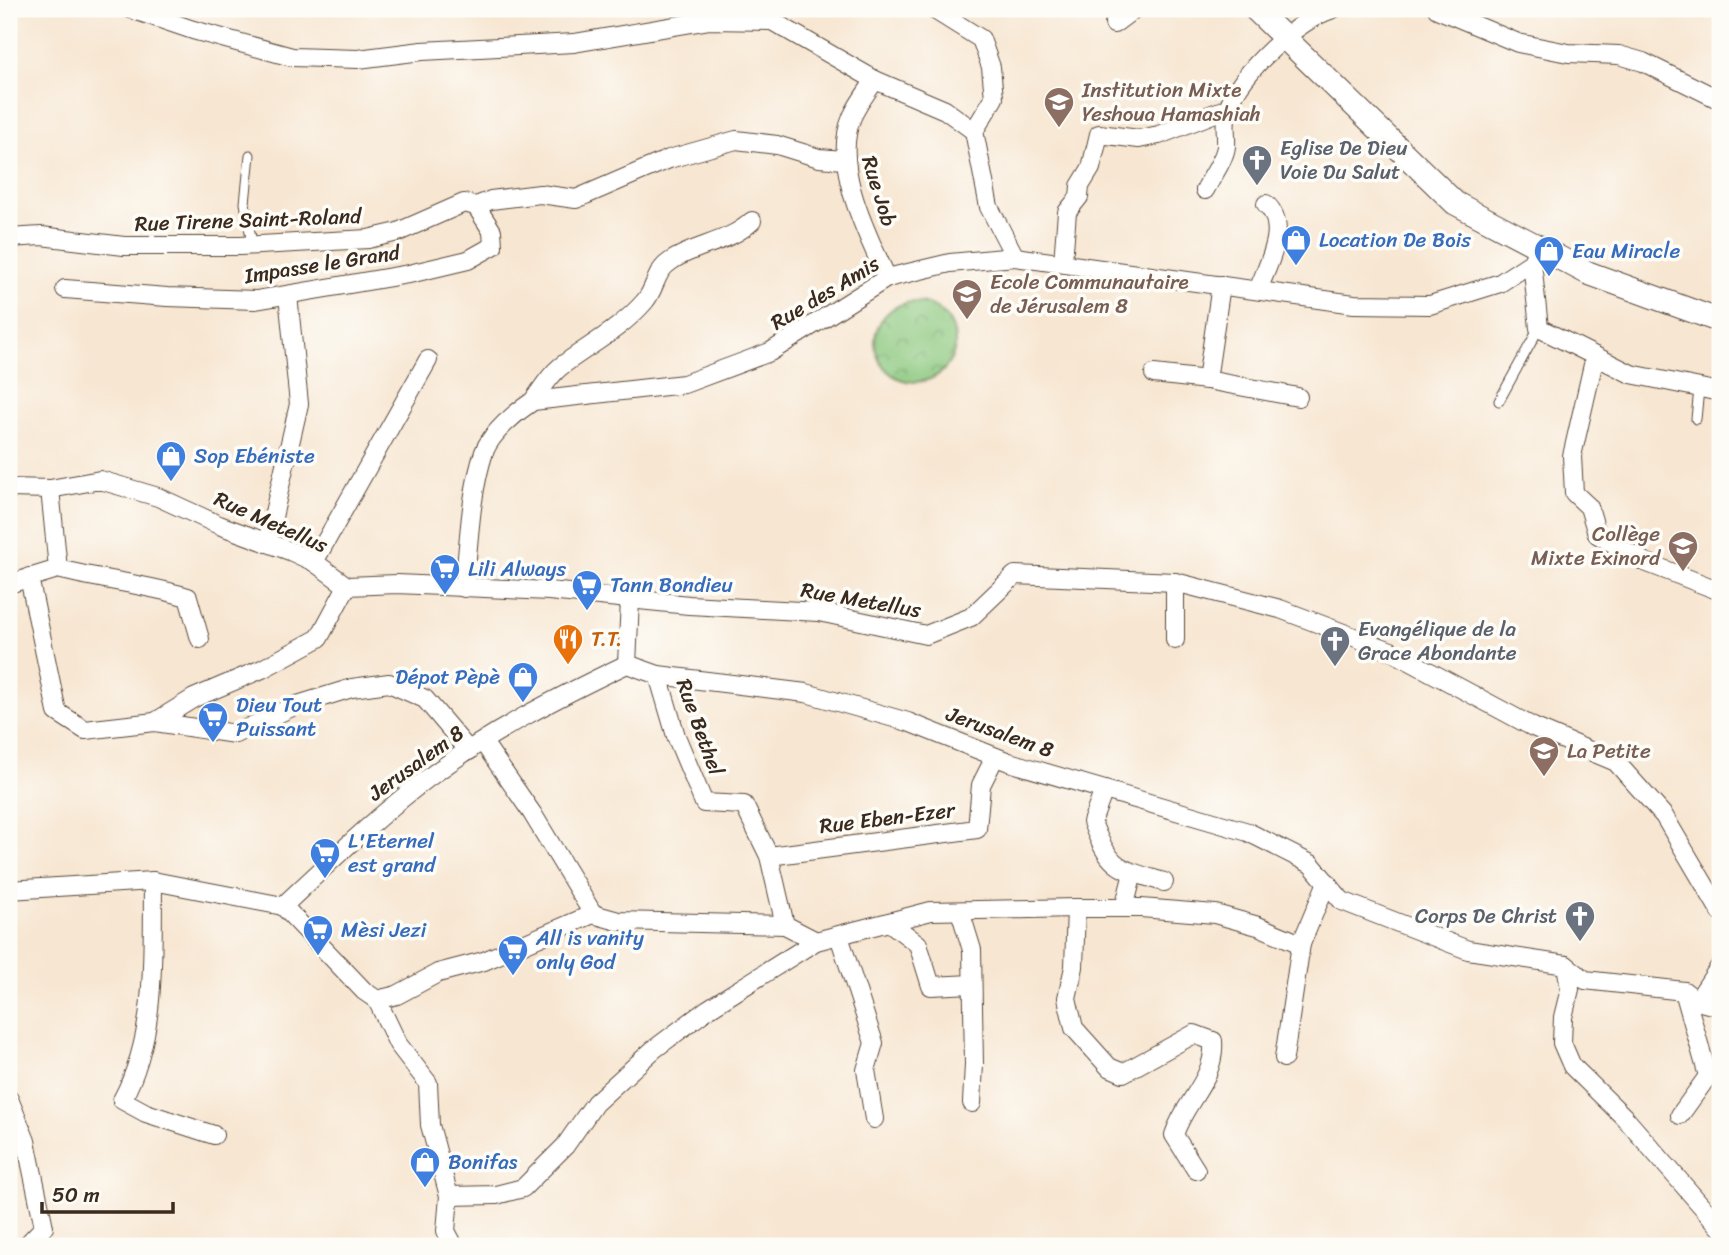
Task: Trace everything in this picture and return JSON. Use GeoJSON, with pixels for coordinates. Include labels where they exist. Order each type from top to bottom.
{"type":"FeatureCollection","features":[{"type":"Feature","properties":{"kind":"street"},"geometry":{"type":"LineString","coordinates":[[131,9],[193,30],[292,57],[358,59],[422,51],[574,43],[710,20],[772,21],[875,80],[945,110],[974,131]]}},
{"type":"Feature","properties":{"kind":"street"},"geometry":{"type":"LineString","coordinates":[[933,9],[981,39],[991,67],[994,98],[974,131],[989,207],[1015,257]]}},
{"type":"Feature","properties":{"kind":"street"},"geometry":{"type":"LineString","coordinates":[[1114,24],[1134,9]]}},
{"type":"Feature","properties":{"kind":"street"},"geometry":{"type":"LineString","coordinates":[[1255,9],[1455,203],[1536,254],[1720,321]]}},
{"type":"Feature","properties":{"kind":"street"},"geometry":{"type":"LineString","coordinates":[[1205,190],[1226,148],[1224,126],[1228,108],[1243,81],[1284,38],[1333,9]]}},
{"type":"Feature","properties":{"kind":"street"},"geometry":{"type":"LineString","coordinates":[[1437,9],[1518,43],[1568,53],[1619,55],[1643,62],[1720,100]]}},
{"type":"Feature","properties":{"kind":"street","name":"Rue Job"},"geometry":{"type":"LineString","coordinates":[[875,80],[851,118],[844,160],[862,223],[887,278]]}},
{"type":"Feature","properties":{"kind":"street"},"geometry":{"type":"LineString","coordinates":[[1063,262],[1068,212],[1080,197],[1080,186],[1091,168],[1100,134],[1139,139],[1159,135],[1228,108]]}},
{"type":"Feature","properties":{"kind":"street","name":"Rue Tirene Saint-Roland"},"geometry":{"type":"LineString","coordinates":[[9,238],[41,236],[124,246],[240,246],[368,240],[398,232],[464,203],[476,206],[491,200],[540,194],[576,199],[669,159],[736,140],[777,145],[819,158],[844,160]]}},
{"type":"Feature","properties":{"kind":"street"},"geometry":{"type":"LineString","coordinates":[[1258,290],[1278,234],[1275,212],[1266,204]]}},
{"type":"Feature","properties":{"kind":"street","name":"Impasse le Grand"},"geometry":{"type":"LineString","coordinates":[[65,289],[257,300],[468,260],[493,246],[494,239],[476,206]]}},
{"type":"Feature","properties":{"kind":"street"},"geometry":{"type":"LineString","coordinates":[[464,588],[472,514],[485,450],[516,412],[533,401],[558,369],[610,334],[637,310],[652,292],[659,271],[672,260],[740,233],[752,221]]}},
{"type":"Feature","properties":{"kind":"street"},"geometry":{"type":"LineString","coordinates":[[1536,254],[1539,328],[1630,374],[1720,392]]}},
{"type":"Feature","properties":{"kind":"street","name":"Rue des Amis"},"geometry":{"type":"LineString","coordinates":[[533,401],[684,384],[733,367],[802,335],[887,278],[950,263],[1015,257],[1353,304],[1430,305],[1500,284],[1536,254]]}},
{"type":"Feature","properties":{"kind":"street"},"geometry":{"type":"LineString","coordinates":[[1207,380],[1221,285]]}},
{"type":"Feature","properties":{"kind":"street"},"geometry":{"type":"LineString","coordinates":[[267,543],[299,404],[288,295]]}},
{"type":"Feature","properties":{"kind":"street"},"geometry":{"type":"LineString","coordinates":[[1595,356],[1572,456],[1574,494],[1589,507],[1597,534],[1645,562],[1720,591]]}},
{"type":"Feature","properties":{"kind":"street"},"geometry":{"type":"LineString","coordinates":[[314,562],[428,360]]}},
{"type":"Feature","properties":{"kind":"street"},"geometry":{"type":"LineString","coordinates":[[1154,374],[1207,380],[1298,397]]}},
{"type":"Feature","properties":{"kind":"street","name":"Rue Metellus"},"geometry":{"type":"LineString","coordinates":[[9,488],[50,489],[100,480],[158,497],[219,525],[314,562],[347,586],[397,584],[549,591],[631,600],[819,612],[926,635],[971,617],[1015,575],[1175,582],[1280,609],[1391,651],[1533,727],[1616,762],[1664,816],[1720,911]]}},
{"type":"Feature","properties":{"kind":"street"},"geometry":{"type":"LineString","coordinates":[[50,489],[58,569]]}},
{"type":"Feature","properties":{"kind":"street"},"geometry":{"type":"LineString","coordinates":[[9,584],[58,569],[99,580],[154,586],[188,597],[200,639]]}},
{"type":"Feature","properties":{"kind":"street"},"geometry":{"type":"LineString","coordinates":[[29,577],[57,712],[85,730],[155,722],[234,734],[294,706],[352,688],[389,683],[425,699],[476,747],[532,813],[593,914]]}},
{"type":"Feature","properties":{"kind":"street"},"geometry":{"type":"LineString","coordinates":[[1175,582],[1175,640]]}},
{"type":"Feature","properties":{"kind":"street"},"geometry":{"type":"LineString","coordinates":[[155,722],[194,698],[262,668],[319,638],[347,586]]}},
{"type":"Feature","properties":{"kind":"street"},"geometry":{"type":"LineString","coordinates":[[627,664],[631,600]]}},
{"type":"Feature","properties":{"kind":"street","name":"Jerusalem 8"},"geometry":{"type":"LineString","coordinates":[[283,906],[355,837],[428,778],[538,707],[627,664],[657,675],[806,693],[908,722],[995,757],[1248,832],[1311,864],[1342,901],[1468,950],[1566,965],[1585,980],[1690,996],[1720,1007]]}},
{"type":"Feature","properties":{"kind":"street","name":"Rue Bethel"},"geometry":{"type":"LineString","coordinates":[[657,675],[676,736],[704,803],[744,805],[769,856],[785,925]]}},
{"type":"Feature","properties":{"kind":"street","name":"Rue Eben-Ezer"},"geometry":{"type":"LineString","coordinates":[[769,856],[977,829],[981,785],[995,757]]}},
{"type":"Feature","properties":{"kind":"street"},"geometry":{"type":"LineString","coordinates":[[1104,790],[1092,822],[1105,857],[1133,873],[1164,882]]}},
{"type":"Feature","properties":{"kind":"street"},"geometry":{"type":"LineString","coordinates":[[1124,908],[1133,873]]}},
{"type":"Feature","properties":{"kind":"street"},"geometry":{"type":"LineString","coordinates":[[153,881],[154,967],[146,1024],[122,1100],[146,1113],[214,1135]]}},
{"type":"Feature","properties":{"kind":"street"},"geometry":{"type":"LineString","coordinates":[[9,890],[153,881],[283,906],[377,1000],[398,1044],[428,1083],[430,1125],[449,1196],[446,1231],[454,1246]]}},
{"type":"Feature","properties":{"kind":"street"},"geometry":{"type":"LineString","coordinates":[[1284,1058],[1301,944],[1327,883]]}},
{"type":"Feature","properties":{"kind":"street"},"geometry":{"type":"LineString","coordinates":[[1076,908],[1074,967],[1068,998],[1074,1028],[1109,1067],[1123,1073],[1194,1034],[1213,1041],[1215,1060],[1203,1084],[1180,1116],[1174,1135],[1196,1170]]}},
{"type":"Feature","properties":{"kind":"street"},"geometry":{"type":"LineString","coordinates":[[449,1196],[496,1195],[523,1188],[565,1146],[595,1103],[653,1050],[708,1009],[816,941],[931,911],[1124,908],[1216,914],[1258,926],[1301,944]]}},
{"type":"Feature","properties":{"kind":"street"},"geometry":{"type":"LineString","coordinates":[[960,911],[972,950],[972,1103]]}},
{"type":"Feature","properties":{"kind":"street"},"geometry":{"type":"LineString","coordinates":[[377,1000],[397,995],[438,973],[484,961],[593,914],[618,921],[785,925],[816,941]]}},
{"type":"Feature","properties":{"kind":"street"},"geometry":{"type":"LineString","coordinates":[[889,922],[918,944],[931,986],[972,984]]}},
{"type":"Feature","properties":{"kind":"street"},"geometry":{"type":"LineString","coordinates":[[839,936],[874,1044],[866,1070],[874,1119]]}},
{"type":"Feature","properties":{"kind":"street"},"geometry":{"type":"LineString","coordinates":[[1566,965],[1570,989],[1563,1017],[1562,1043],[1572,1066],[1624,1117],[1720,1227]]}},
{"type":"Feature","properties":{"kind":"street"},"geometry":{"type":"LineString","coordinates":[[1680,1115],[1708,1076],[1690,996],[1720,966]]}},
{"type":"Feature","properties":{"kind":"street"},"geometry":{"type":"LineString","coordinates":[[9,1099],[26,1142],[44,1227],[26,1246]]}},
{"type":"Feature","properties":{"kind":"lane"},"geometry":{"type":"LineString","coordinates":[[240,246],[251,238],[245,202],[250,155]]}},
{"type":"Feature","properties":{"kind":"lane"},"geometry":{"type":"LineString","coordinates":[[1500,401],[1539,328]]}},
{"type":"Feature","properties":{"kind":"lane"},"geometry":{"type":"LineString","coordinates":[[1696,419],[1699,389]]}},
{"type":"Feature","properties":{"kind":"green space"},"geometry":{"type":"Polygon","coordinates":[[[907,302],[923,302],[944,313],[955,334],[955,350],[944,371],[923,382],[907,382],[893,376],[881,364],[875,350],[875,334],[881,320],[893,308],[907,302]]]}},
{"type":"Feature","properties":{"kind":"place","name":"Institution Mixte Yeshoua Hamashiah"},"geometry":{"type":"Point","coordinates":[1059,129]}},
{"type":"Feature","properties":{"kind":"place","name":"Eglise De Dieu Voie Du Salut"},"geometry":{"type":"Point","coordinates":[1257,187]}},
{"type":"Feature","properties":{"kind":"place","name":"Location De Bois"},"geometry":{"type":"Point","coordinates":[1296,267]}},
{"type":"Feature","properties":{"kind":"place","name":"Eau Miracle"},"geometry":{"type":"Point","coordinates":[1549,278]}},
{"type":"Feature","properties":{"kind":"place","name":"Ecole Communautaire de Jérusalem 8"},"geometry":{"type":"Point","coordinates":[967,321]}},
{"type":"Feature","properties":{"kind":"place","name":"Sop Ebéniste"},"geometry":{"type":"Point","coordinates":[171,483]}},
{"type":"Feature","properties":{"kind":"place","name":"Collège Mixte Exinord"},"geometry":{"type":"Point","coordinates":[1683,573]}},
{"type":"Feature","properties":{"kind":"place","name":"Lili Always"},"geometry":{"type":"Point","coordinates":[445,596]}},
{"type":"Feature","properties":{"kind":"place","name":"Tann Bondieu"},"geometry":{"type":"Point","coordinates":[587,612]}},
{"type":"Feature","properties":{"kind":"place","name":"T.T."},"geometry":{"type":"Point","coordinates":[568,666]}},
{"type":"Feature","properties":{"kind":"place","name":"Evangélique de la Grace Abondante"},"geometry":{"type":"Point","coordinates":[1335,668]}},
{"type":"Feature","properties":{"kind":"place","name":"Dépot Pèpè"},"geometry":{"type":"Point","coordinates":[523,704]}},
{"type":"Feature","properties":{"kind":"place","name":"Dieu Tout Puissant"},"geometry":{"type":"Point","coordinates":[213,744]}},
{"type":"Feature","properties":{"kind":"place","name":"La Petite"},"geometry":{"type":"Point","coordinates":[1544,778]}},
{"type":"Feature","properties":{"kind":"place","name":"L'Eternel est grand"},"geometry":{"type":"Point","coordinates":[325,880]}},
{"type":"Feature","properties":{"kind":"place","name":"Corps De Christ"},"geometry":{"type":"Point","coordinates":[1580,943]}},
{"type":"Feature","properties":{"kind":"place","name":"Mèsi Jezi"},"geometry":{"type":"Point","coordinates":[318,957]}},
{"type":"Feature","properties":{"kind":"place","name":"All is vanity only God"},"geometry":{"type":"Point","coordinates":[513,977]}},
{"type":"Feature","properties":{"kind":"place","name":"Bonifas"},"geometry":{"type":"Point","coordinates":[425,1189]}}]}
